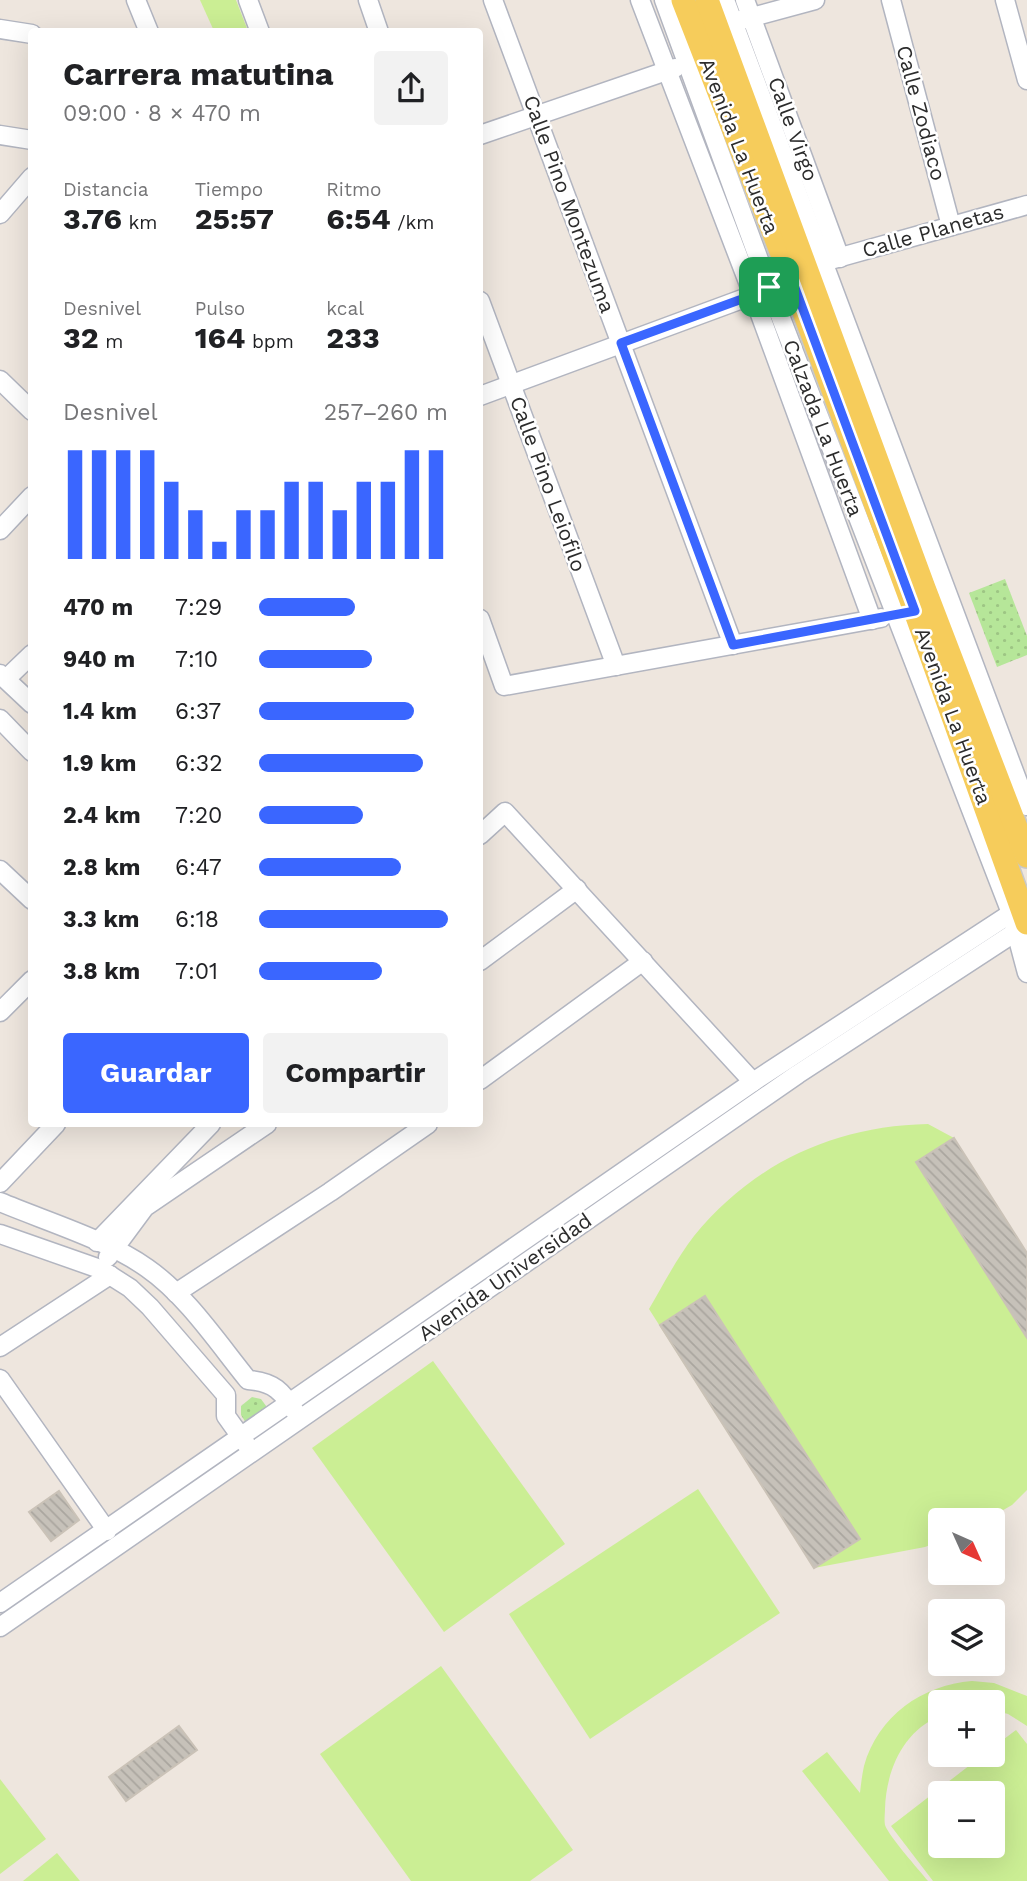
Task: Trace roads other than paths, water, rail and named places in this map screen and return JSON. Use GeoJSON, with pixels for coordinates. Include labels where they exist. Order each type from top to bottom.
{"type":"FeatureCollection","features":[{"type":"Feature","properties":{"kind":"main road","name":"Avenida La Huerta"},"geometry":{"type":"LineString","coordinates":[[683,0],[696,60],[815,267],[905,613],[1022,919]]}},
{"type":"Feature","properties":{"kind":"main road","name":"Avenida La Huerta"},"geometry":{"type":"LineString","coordinates":[[707,0],[725,24],[815,267],[924,589],[1027,856]]}},
{"type":"Feature","properties":{"kind":"street"},"geometry":{"type":"LineString","coordinates":[[136,0],[147,28]]}},
{"type":"Feature","properties":{"kind":"street"},"geometry":{"type":"LineString","coordinates":[[248,0],[258,28]]}},
{"type":"Feature","properties":{"kind":"street"},"geometry":{"type":"LineString","coordinates":[[368,0],[378,28]]}},
{"type":"Feature","properties":{"kind":"street","name":"Calle Pino Montezuma"},"geometry":{"type":"LineString","coordinates":[[493,0],[733,645]]}},
{"type":"Feature","properties":{"kind":"street","name":"Calzada La Huerta"},"geometry":{"type":"LineString","coordinates":[[640,0],[666,72],[905,613]]}},
{"type":"Feature","properties":{"kind":"street","name":"Calzada La Huerta"},"geometry":{"type":"LineString","coordinates":[[664,0],[696,60],[761,291],[872,620]]}},
{"type":"Feature","properties":{"kind":"street"},"geometry":{"type":"LineString","coordinates":[[725,0],[725,24],[815,0]]}},
{"type":"Feature","properties":{"kind":"street","name":"Calle Virgo"},"geometry":{"type":"LineString","coordinates":[[745,0],[752,18],[815,267]]}},
{"type":"Feature","properties":{"kind":"street","name":"Calle Zodiaco"},"geometry":{"type":"LineString","coordinates":[[891,0],[951,226]]}},
{"type":"Feature","properties":{"kind":"street"},"geometry":{"type":"LineString","coordinates":[[1005,0],[1027,80]]}},
{"type":"Feature","properties":{"kind":"street"},"geometry":{"type":"LineString","coordinates":[[0,29],[28,33]]}},
{"type":"Feature","properties":{"kind":"street"},"geometry":{"type":"LineString","coordinates":[[483,134],[696,60]]}},
{"type":"Feature","properties":{"kind":"street"},"geometry":{"type":"LineString","coordinates":[[0,135],[28,139]]}},
{"type":"Feature","properties":{"kind":"street"},"geometry":{"type":"LineString","coordinates":[[0,214],[28,182]]}},
{"type":"Feature","properties":{"kind":"street","name":"Calle Planetas"},"geometry":{"type":"LineString","coordinates":[[483,395],[761,291],[815,267],[1027,205]]}},
{"type":"Feature","properties":{"kind":"street"},"geometry":{"type":"LineString","coordinates":[[815,267],[1027,806]]}},
{"type":"Feature","properties":{"kind":"street","name":"Calle Pino Leiofilo"},"geometry":{"type":"LineString","coordinates":[[483,309],[616,666]]}},
{"type":"Feature","properties":{"kind":"street"},"geometry":{"type":"LineString","coordinates":[[0,380],[28,407]]}},
{"type":"Feature","properties":{"kind":"street"},"geometry":{"type":"LineString","coordinates":[[0,530],[28,500]]}},
{"type":"Feature","properties":{"kind":"street"},"geometry":{"type":"LineString","coordinates":[[483,627],[504,686],[905,613]]}},
{"type":"Feature","properties":{"kind":"street"},"geometry":{"type":"LineString","coordinates":[[28,657],[3,677],[28,700]]}},
{"type":"Feature","properties":{"kind":"street"},"geometry":{"type":"LineString","coordinates":[[0,719],[28,748]]}},
{"type":"Feature","properties":{"kind":"street"},"geometry":{"type":"LineString","coordinates":[[483,832],[505,813],[753,1082]]}},
{"type":"Feature","properties":{"kind":"street"},"geometry":{"type":"LineString","coordinates":[[0,870],[28,896]]}},
{"type":"Feature","properties":{"kind":"street"},"geometry":{"type":"LineString","coordinates":[[483,959],[581,894]]}},
{"type":"Feature","properties":{"kind":"street"},"geometry":{"type":"LineString","coordinates":[[1022,919],[1027,973]]}},
{"type":"Feature","properties":{"kind":"street","name":"Avenida Universidad"},"geometry":{"type":"LineString","coordinates":[[0,1603],[753,1082],[1022,919]]}},
{"type":"Feature","properties":{"kind":"street","name":"Avenida Universidad"},"geometry":{"type":"LineString","coordinates":[[0,1627],[1022,919]]}},
{"type":"Feature","properties":{"kind":"street"},"geometry":{"type":"LineString","coordinates":[[483,1078],[643,961]]}},
{"type":"Feature","properties":{"kind":"street"},"geometry":{"type":"LineString","coordinates":[[0,1012],[28,984]]}},
{"type":"Feature","properties":{"kind":"street"},"geometry":{"type":"LineString","coordinates":[[0,1183],[53,1127]]}},
{"type":"Feature","properties":{"kind":"street"},"geometry":{"type":"LineString","coordinates":[[105,1272],[106,1245],[208,1127]]}},
{"type":"Feature","properties":{"kind":"street"},"geometry":{"type":"LineString","coordinates":[[141,1203],[262,1127]]}},
{"type":"Feature","properties":{"kind":"street"},"geometry":{"type":"LineString","coordinates":[[176,1293],[424,1127]]}},
{"type":"Feature","properties":{"kind":"street"},"geometry":{"type":"LineString","coordinates":[[0,1202],[106,1245],[148,1268],[176,1293],[248,1380],[264,1381],[274,1386],[300,1420]]}},
{"type":"Feature","properties":{"kind":"street"},"geometry":{"type":"LineString","coordinates":[[0,1234],[105,1272],[130,1288],[150,1307],[226,1395],[226,1416],[252,1453]]}},
{"type":"Feature","properties":{"kind":"street"},"geometry":{"type":"LineString","coordinates":[[0,1347],[105,1272]]}},
{"type":"Feature","properties":{"kind":"street"},"geometry":{"type":"LineString","coordinates":[[0,1379],[107,1531]]}}]}
